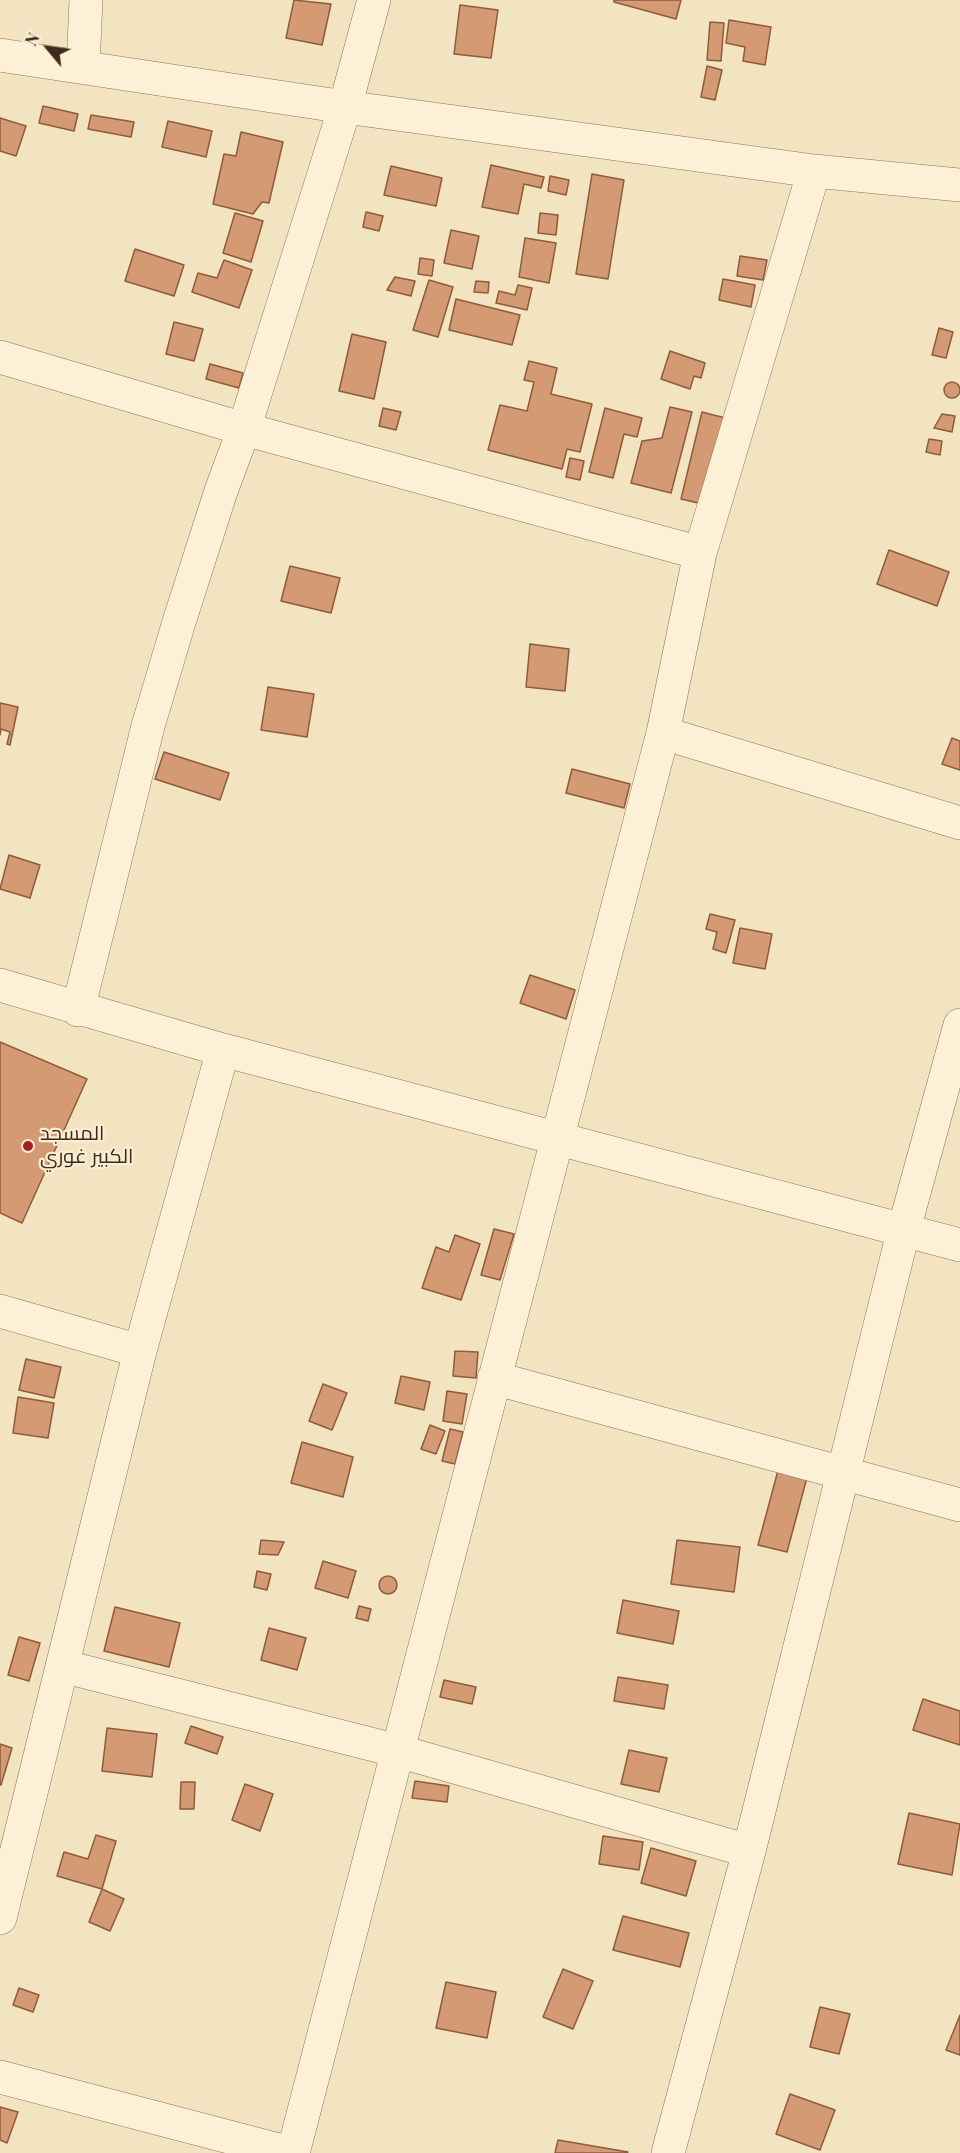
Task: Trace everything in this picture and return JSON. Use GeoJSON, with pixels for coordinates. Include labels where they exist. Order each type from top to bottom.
{"type":"FeatureCollection","features":[{"type":"Feature","properties":{"kind":"street"},"geometry":{"type":"LineString","coordinates":[[83,67],[86,0]]}},
{"type":"Feature","properties":{"kind":"street"},"geometry":{"type":"LineString","coordinates":[[78,1010],[148,726],[345,106],[374,0]]}},
{"type":"Feature","properties":{"kind":"street"},"geometry":{"type":"LineString","coordinates":[[0,55],[345,106],[814,171],[960,185]]}},
{"type":"Feature","properties":{"kind":"street"},"geometry":{"type":"LineString","coordinates":[[0,2077],[292,2153],[663,733],[699,553],[814,171]]}},
{"type":"Feature","properties":{"kind":"street"},"geometry":{"type":"LineString","coordinates":[[0,357],[244,429],[699,553]]}},
{"type":"Feature","properties":{"kind":"street"},"geometry":{"type":"LineString","coordinates":[[663,733],[960,823]]}},
{"type":"Feature","properties":{"kind":"street"},"geometry":{"type":"LineString","coordinates":[[0,985],[78,1010],[223,1050],[960,1245]]}},
{"type":"Feature","properties":{"kind":"street"},"geometry":{"type":"LineString","coordinates":[[668,2153],[748,1851],[904,1229],[960,1025]]}},
{"type":"Feature","properties":{"kind":"street"},"geometry":{"type":"LineString","coordinates":[[0,1918],[140,1350],[223,1050]]}},
{"type":"Feature","properties":{"kind":"street"},"geometry":{"type":"LineString","coordinates":[[0,1311],[140,1350]]}},
{"type":"Feature","properties":{"kind":"street"},"geometry":{"type":"LineString","coordinates":[[494,1378],[960,1504]]}},
{"type":"Feature","properties":{"kind":"street"},"geometry":{"type":"LineString","coordinates":[[62,1666],[398,1751],[748,1851]]}},
{"type":"Feature","properties":{"kind":"building"},"geometry":{"type":"Polygon","coordinates":[[[294,0],[331,4],[322,45],[286,38],[294,0]]]}},
{"type":"Feature","properties":{"kind":"building"},"geometry":{"type":"Polygon","coordinates":[[[614,0],[681,0],[676,19],[614,2],[614,0]]]}},
{"type":"Feature","properties":{"kind":"building"},"geometry":{"type":"Polygon","coordinates":[[[460,5],[498,10],[491,58],[454,54],[460,5]]]}},
{"type":"Feature","properties":{"kind":"building"},"geometry":{"type":"Polygon","coordinates":[[[729,20],[771,27],[765,65],[743,61],[745,47],[726,43],[729,20]]]}},
{"type":"Feature","properties":{"kind":"building"},"geometry":{"type":"Polygon","coordinates":[[[710,22],[724,23],[721,61],[707,60],[710,22]]]}},
{"type":"Feature","properties":{"kind":"building"},"geometry":{"type":"Polygon","coordinates":[[[707,66],[722,70],[715,100],[701,97],[707,66]]]}},
{"type":"Feature","properties":{"kind":"building"},"geometry":{"type":"Polygon","coordinates":[[[43,106],[78,114],[74,131],[39,123],[43,106]]]}},
{"type":"Feature","properties":{"kind":"building"},"geometry":{"type":"Polygon","coordinates":[[[91,115],[134,122],[131,137],[88,129],[91,115]]]}},
{"type":"Feature","properties":{"kind":"building"},"geometry":{"type":"Polygon","coordinates":[[[0,118],[26,126],[16,156],[0,151],[0,118]]]}},
{"type":"Feature","properties":{"kind":"building"},"geometry":{"type":"Polygon","coordinates":[[[168,121],[212,131],[206,157],[162,147],[168,121]]]}},
{"type":"Feature","properties":{"kind":"building"},"geometry":{"type":"Polygon","coordinates":[[[241,132],[283,142],[269,203],[262,202],[253,214],[213,204],[224,154],[236,156],[241,132]]]}},
{"type":"Feature","properties":{"kind":"building"},"geometry":{"type":"Polygon","coordinates":[[[491,165],[544,177],[541,188],[524,184],[518,214],[482,207],[491,165]]]}},
{"type":"Feature","properties":{"kind":"building"},"geometry":{"type":"Polygon","coordinates":[[[391,166],[442,178],[436,206],[384,195],[391,166]]]}},
{"type":"Feature","properties":{"kind":"building"},"geometry":{"type":"Polygon","coordinates":[[[592,174],[624,180],[608,279],[576,274],[592,174]]]}},
{"type":"Feature","properties":{"kind":"building"},"geometry":{"type":"Polygon","coordinates":[[[550,176],[569,180],[566,195],[548,191],[550,176]]]}},
{"type":"Feature","properties":{"kind":"building"},"geometry":{"type":"Polygon","coordinates":[[[366,212],[383,216],[379,231],[363,227],[366,212]]]}},
{"type":"Feature","properties":{"kind":"building"},"geometry":{"type":"Polygon","coordinates":[[[235,213],[263,221],[251,262],[223,253],[235,213]]]}},
{"type":"Feature","properties":{"kind":"building"},"geometry":{"type":"Polygon","coordinates":[[[540,213],[558,215],[556,235],[538,233],[540,213]]]}},
{"type":"Feature","properties":{"kind":"building"},"geometry":{"type":"Polygon","coordinates":[[[451,230],[479,236],[472,269],[444,263],[451,230]]]}},
{"type":"Feature","properties":{"kind":"building"},"geometry":{"type":"Polygon","coordinates":[[[525,238],[556,243],[549,283],[519,277],[525,238]]]}},
{"type":"Feature","properties":{"kind":"building"},"geometry":{"type":"Polygon","coordinates":[[[135,249],[184,265],[174,296],[125,281],[135,249]]]}},
{"type":"Feature","properties":{"kind":"building"},"geometry":{"type":"Polygon","coordinates":[[[740,256],[767,260],[763,280],[737,276],[740,256]]]}},
{"type":"Feature","properties":{"kind":"building"},"geometry":{"type":"Polygon","coordinates":[[[420,258],[434,260],[432,276],[418,274],[420,258]]]}},
{"type":"Feature","properties":{"kind":"building"},"geometry":{"type":"Polygon","coordinates":[[[224,260],[252,270],[239,308],[192,292],[198,273],[217,278],[224,260]]]}},
{"type":"Feature","properties":{"kind":"building"},"geometry":{"type":"Polygon","coordinates":[[[395,277],[415,281],[411,296],[387,290],[395,277]]]}},
{"type":"Feature","properties":{"kind":"building"},"geometry":{"type":"Polygon","coordinates":[[[723,279],[755,285],[751,307],[719,300],[723,279]]]}},
{"type":"Feature","properties":{"kind":"building"},"geometry":{"type":"Polygon","coordinates":[[[429,280],[453,287],[438,337],[413,330],[429,280]]]}},
{"type":"Feature","properties":{"kind":"building"},"geometry":{"type":"Polygon","coordinates":[[[476,281],[489,282],[488,293],[474,292],[476,281]]]}},
{"type":"Feature","properties":{"kind":"building"},"geometry":{"type":"Polygon","coordinates":[[[518,285],[532,288],[527,310],[496,303],[499,291],[515,295],[518,285]]]}},
{"type":"Feature","properties":{"kind":"building"},"geometry":{"type":"Polygon","coordinates":[[[456,299],[520,315],[512,345],[449,330],[456,299]]]}},
{"type":"Feature","properties":{"kind":"building"},"geometry":{"type":"Polygon","coordinates":[[[174,322],[203,329],[194,361],[166,354],[174,322]]]}},
{"type":"Feature","properties":{"kind":"building"},"geometry":{"type":"Polygon","coordinates":[[[939,328],[953,332],[946,358],[932,355],[939,328]]]}},
{"type":"Feature","properties":{"kind":"building"},"geometry":{"type":"Polygon","coordinates":[[[352,334],[386,342],[374,399],[339,391],[352,334]]]}},
{"type":"Feature","properties":{"kind":"building"},"geometry":{"type":"Polygon","coordinates":[[[670,351],[705,363],[701,378],[694,376],[690,389],[661,379],[670,351]]]}},
{"type":"Feature","properties":{"kind":"building"},"geometry":{"type":"Polygon","coordinates":[[[529,361],[557,368],[551,394],[592,404],[580,452],[567,449],[562,469],[488,450],[500,405],[527,411],[534,382],[524,380],[529,361]]]}},
{"type":"Feature","properties":{"kind":"building"},"geometry":{"type":"Polygon","coordinates":[[[210,364],[243,373],[239,388],[206,379],[210,364]]]}},
{"type":"Feature","properties":{"kind":"building"},"geometry":{"type":"Polygon","coordinates":[[[952,382],[960,390],[952,398],[944,390],[952,382]]]}},
{"type":"Feature","properties":{"kind":"building"},"geometry":{"type":"Polygon","coordinates":[[[670,407],[692,412],[671,493],[631,483],[642,441],[662,438],[670,407]]]}},
{"type":"Feature","properties":{"kind":"building"},"geometry":{"type":"Polygon","coordinates":[[[383,408],[401,412],[396,430],[379,426],[383,408]]]}},
{"type":"Feature","properties":{"kind":"building"},"geometry":{"type":"Polygon","coordinates":[[[605,408],[642,418],[637,437],[624,434],[613,478],[589,472],[605,408]]]}},
{"type":"Feature","properties":{"kind":"building"},"geometry":{"type":"Polygon","coordinates":[[[702,412],[729,419],[707,505],[681,499],[702,412]]]}},
{"type":"Feature","properties":{"kind":"building"},"geometry":{"type":"Polygon","coordinates":[[[942,414],[955,416],[952,432],[934,428],[942,414]]]}},
{"type":"Feature","properties":{"kind":"building"},"geometry":{"type":"Polygon","coordinates":[[[929,439],[942,441],[940,455],[926,452],[929,439]]]}},
{"type":"Feature","properties":{"kind":"building"},"geometry":{"type":"Polygon","coordinates":[[[570,458],[584,461],[580,480],[566,477],[570,458]]]}},
{"type":"Feature","properties":{"kind":"building"},"geometry":{"type":"Polygon","coordinates":[[[889,550],[949,572],[937,606],[877,584],[889,550]]]}},
{"type":"Feature","properties":{"kind":"building"},"geometry":{"type":"Polygon","coordinates":[[[290,566],[340,578],[331,613],[281,601],[290,566]]]}},
{"type":"Feature","properties":{"kind":"building"},"geometry":{"type":"Polygon","coordinates":[[[530,644],[569,649],[565,691],[526,687],[530,644]]]}},
{"type":"Feature","properties":{"kind":"building"},"geometry":{"type":"Polygon","coordinates":[[[268,687],[314,694],[307,737],[261,730],[268,687]]]}},
{"type":"Feature","properties":{"kind":"building"},"geometry":{"type":"Polygon","coordinates":[[[0,703],[18,707],[10,745],[7,744],[10,732],[1,729],[0,735],[0,703]]]}},
{"type":"Feature","properties":{"kind":"building"},"geometry":{"type":"Polygon","coordinates":[[[952,738],[960,741],[960,770],[942,764],[952,738]]]}},
{"type":"Feature","properties":{"kind":"building"},"geometry":{"type":"Polygon","coordinates":[[[164,752],[229,773],[220,800],[155,779],[164,752]]]}},
{"type":"Feature","properties":{"kind":"building"},"geometry":{"type":"Polygon","coordinates":[[[572,769],[630,784],[624,808],[566,793],[572,769]]]}},
{"type":"Feature","properties":{"kind":"building"},"geometry":{"type":"Polygon","coordinates":[[[9,855],[40,865],[30,898],[0,889],[9,855]]]}},
{"type":"Feature","properties":{"kind":"building"},"geometry":{"type":"Polygon","coordinates":[[[710,914],[735,920],[726,953],[713,949],[717,932],[706,929],[710,914]]]}},
{"type":"Feature","properties":{"kind":"building"},"geometry":{"type":"Polygon","coordinates":[[[740,928],[772,934],[765,969],[733,963],[740,928]]]}},
{"type":"Feature","properties":{"kind":"building"},"geometry":{"type":"Polygon","coordinates":[[[530,975],[575,990],[566,1019],[520,1003],[530,975]]]}},
{"type":"Feature","properties":{"kind":"building","name":"المسجد الكبير غوري"},"geometry":{"type":"Polygon","coordinates":[[[0,1042],[87,1079],[22,1223],[0,1213],[0,1042]]]}},
{"type":"Feature","properties":{"kind":"building"},"geometry":{"type":"Polygon","coordinates":[[[494,1229],[514,1234],[500,1280],[481,1275],[494,1229]]]}},
{"type":"Feature","properties":{"kind":"building"},"geometry":{"type":"Polygon","coordinates":[[[455,1235],[480,1244],[461,1300],[422,1288],[436,1247],[449,1252],[455,1235]]]}},
{"type":"Feature","properties":{"kind":"building"},"geometry":{"type":"Polygon","coordinates":[[[455,1351],[478,1352],[476,1378],[453,1376],[455,1351]]]}},
{"type":"Feature","properties":{"kind":"building"},"geometry":{"type":"Polygon","coordinates":[[[26,1359],[61,1367],[54,1398],[19,1390],[26,1359]]]}},
{"type":"Feature","properties":{"kind":"building"},"geometry":{"type":"Polygon","coordinates":[[[401,1376],[430,1382],[424,1410],[395,1403],[401,1376]]]}},
{"type":"Feature","properties":{"kind":"building"},"geometry":{"type":"Polygon","coordinates":[[[323,1384],[347,1393],[332,1430],[309,1421],[323,1384]]]}},
{"type":"Feature","properties":{"kind":"building"},"geometry":{"type":"Polygon","coordinates":[[[447,1391],[467,1394],[462,1424],[443,1421],[447,1391]]]}},
{"type":"Feature","properties":{"kind":"building"},"geometry":{"type":"Polygon","coordinates":[[[18,1397],[54,1403],[48,1438],[13,1433],[18,1397]]]}},
{"type":"Feature","properties":{"kind":"building"},"geometry":{"type":"Polygon","coordinates":[[[430,1425],[445,1431],[436,1454],[421,1449],[430,1425]]]}},
{"type":"Feature","properties":{"kind":"building"},"geometry":{"type":"Polygon","coordinates":[[[450,1429],[463,1432],[455,1464],[442,1461],[450,1429]]]}},
{"type":"Feature","properties":{"kind":"building"},"geometry":{"type":"Polygon","coordinates":[[[302,1442],[353,1457],[343,1497],[291,1483],[302,1442]]]}},
{"type":"Feature","properties":{"kind":"building"},"geometry":{"type":"Polygon","coordinates":[[[780,1463],[809,1470],[787,1552],[758,1545],[780,1463]]]}},
{"type":"Feature","properties":{"kind":"building"},"geometry":{"type":"Polygon","coordinates":[[[261,1540],[284,1542],[278,1555],[259,1554],[261,1540]]]}},
{"type":"Feature","properties":{"kind":"building"},"geometry":{"type":"Polygon","coordinates":[[[677,1540],[740,1547],[734,1592],[671,1584],[677,1540]]]}},
{"type":"Feature","properties":{"kind":"building"},"geometry":{"type":"Polygon","coordinates":[[[323,1561],[356,1571],[348,1598],[315,1588],[323,1561]]]}},
{"type":"Feature","properties":{"kind":"building"},"geometry":{"type":"Polygon","coordinates":[[[257,1571],[271,1574],[267,1590],[254,1587],[257,1571]]]}},
{"type":"Feature","properties":{"kind":"building"},"geometry":{"type":"Polygon","coordinates":[[[388,1576],[394,1579],[397,1585],[394,1591],[388,1594],[382,1591],[379,1585],[382,1579],[388,1576]]]}},
{"type":"Feature","properties":{"kind":"building"},"geometry":{"type":"Polygon","coordinates":[[[623,1600],[679,1611],[673,1644],[617,1633],[623,1600]]]}},
{"type":"Feature","properties":{"kind":"building"},"geometry":{"type":"Polygon","coordinates":[[[359,1606],[371,1609],[368,1621],[356,1618],[359,1606]]]}},
{"type":"Feature","properties":{"kind":"building"},"geometry":{"type":"Polygon","coordinates":[[[115,1607],[180,1623],[169,1667],[104,1651],[115,1607]]]}},
{"type":"Feature","properties":{"kind":"building"},"geometry":{"type":"Polygon","coordinates":[[[269,1628],[306,1638],[297,1670],[261,1660],[269,1628]]]}},
{"type":"Feature","properties":{"kind":"building"},"geometry":{"type":"Polygon","coordinates":[[[19,1637],[40,1643],[29,1681],[8,1675],[19,1637]]]}},
{"type":"Feature","properties":{"kind":"building"},"geometry":{"type":"Polygon","coordinates":[[[618,1677],[668,1685],[664,1709],[614,1701],[618,1677]]]}},
{"type":"Feature","properties":{"kind":"building"},"geometry":{"type":"Polygon","coordinates":[[[444,1680],[476,1687],[472,1704],[440,1697],[444,1680]]]}},
{"type":"Feature","properties":{"kind":"building"},"geometry":{"type":"Polygon","coordinates":[[[923,1699],[960,1711],[960,1745],[913,1730],[923,1699]]]}},
{"type":"Feature","properties":{"kind":"building"},"geometry":{"type":"Polygon","coordinates":[[[191,1726],[223,1737],[217,1754],[185,1743],[191,1726]]]}},
{"type":"Feature","properties":{"kind":"building"},"geometry":{"type":"Polygon","coordinates":[[[107,1728],[157,1734],[152,1777],[102,1771],[107,1728]]]}},
{"type":"Feature","properties":{"kind":"building"},"geometry":{"type":"Polygon","coordinates":[[[0,1744],[12,1748],[1,1785],[0,1785],[0,1744]]]}},
{"type":"Feature","properties":{"kind":"building"},"geometry":{"type":"Polygon","coordinates":[[[629,1750],[667,1758],[659,1792],[621,1784],[629,1750]]]}},
{"type":"Feature","properties":{"kind":"building"},"geometry":{"type":"Polygon","coordinates":[[[415,1781],[449,1786],[447,1802],[412,1798],[415,1781]]]}},
{"type":"Feature","properties":{"kind":"building"},"geometry":{"type":"Polygon","coordinates":[[[181,1782],[195,1782],[194,1809],[180,1809],[181,1782]]]}},
{"type":"Feature","properties":{"kind":"building"},"geometry":{"type":"Polygon","coordinates":[[[245,1784],[273,1794],[260,1831],[232,1820],[245,1784]]]}},
{"type":"Feature","properties":{"kind":"building"},"geometry":{"type":"Polygon","coordinates":[[[909,1813],[960,1824],[952,1875],[898,1864],[909,1813]]]}},
{"type":"Feature","properties":{"kind":"building"},"geometry":{"type":"Polygon","coordinates":[[[96,1835],[116,1841],[102,1889],[57,1876],[64,1852],[88,1859],[96,1835]]]}},
{"type":"Feature","properties":{"kind":"building"},"geometry":{"type":"Polygon","coordinates":[[[603,1836],[643,1842],[639,1870],[599,1864],[603,1836]]]}},
{"type":"Feature","properties":{"kind":"building"},"geometry":{"type":"Polygon","coordinates":[[[651,1848],[696,1861],[686,1896],[641,1883],[651,1848]]]}},
{"type":"Feature","properties":{"kind":"building"},"geometry":{"type":"Polygon","coordinates":[[[102,1889],[124,1899],[110,1931],[89,1922],[102,1889]]]}},
{"type":"Feature","properties":{"kind":"building"},"geometry":{"type":"Polygon","coordinates":[[[623,1916],[689,1933],[680,1967],[613,1950],[623,1916]]]}},
{"type":"Feature","properties":{"kind":"building"},"geometry":{"type":"Polygon","coordinates":[[[563,1969],[593,1981],[573,2029],[543,2017],[563,1969]]]}},
{"type":"Feature","properties":{"kind":"building"},"geometry":{"type":"Polygon","coordinates":[[[446,1982],[496,1992],[487,2038],[436,2028],[446,1982]]]}},
{"type":"Feature","properties":{"kind":"building"},"geometry":{"type":"Polygon","coordinates":[[[19,1988],[39,1995],[33,2012],[13,2005],[19,1988]]]}},
{"type":"Feature","properties":{"kind":"building"},"geometry":{"type":"Polygon","coordinates":[[[820,2007],[850,2014],[839,2054],[810,2047],[820,2007]]]}},
{"type":"Feature","properties":{"kind":"building"},"geometry":{"type":"Polygon","coordinates":[[[960,2015],[960,2055],[946,2050],[960,2015]]]}},
{"type":"Feature","properties":{"kind":"building"},"geometry":{"type":"Polygon","coordinates":[[[790,2094],[835,2110],[820,2150],[776,2134],[790,2094]]]}},
{"type":"Feature","properties":{"kind":"building"},"geometry":{"type":"Polygon","coordinates":[[[0,2107],[18,2112],[7,2143],[0,2140],[0,2107]]]}},
{"type":"Feature","properties":{"kind":"building"},"geometry":{"type":"Polygon","coordinates":[[[558,2140],[628,2152],[555,2153],[558,2140]]]}},
{"type":"Feature","properties":{"kind":"place","name":"المسجد الكبير غوري"},"geometry":{"type":"Point","coordinates":[28,1146]}}]}
